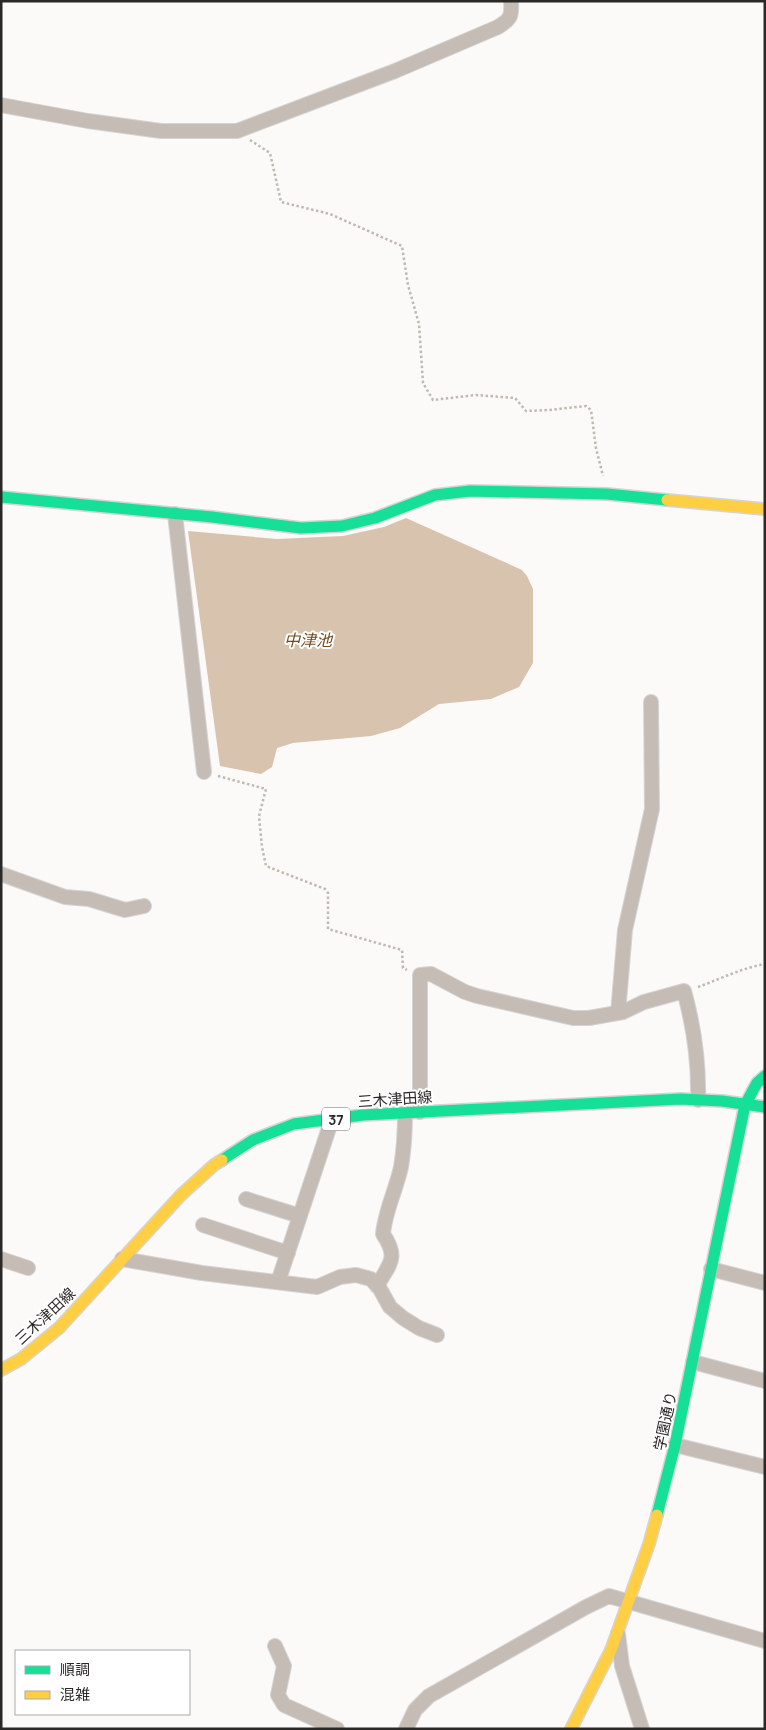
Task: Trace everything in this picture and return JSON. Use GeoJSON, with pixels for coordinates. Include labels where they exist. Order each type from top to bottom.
{"type":"FeatureCollection","features":[{"type":"Feature","properties":{"kind":"street"},"geometry":{"type":"LineString","coordinates":[[1,105],[88,121],[161,131],[237,131],[396,71],[498,26],[509,20],[512,12],[511,1]]}},
{"type":"Feature","properties":{"kind":"street"},"geometry":{"type":"LineString","coordinates":[[1,497],[301,528],[342,526],[376,518],[435,495],[470,491],[608,494],[765,509]]}},
{"type":"Feature","properties":{"kind":"street"},"geometry":{"type":"LineString","coordinates":[[175,514],[204,772]]}},
{"type":"Feature","properties":{"kind":"street"},"geometry":{"type":"LineString","coordinates":[[618,1013],[625,930],[652,809],[651,702]]}},
{"type":"Feature","properties":{"kind":"street"},"geometry":{"type":"LineString","coordinates":[[1,874],[65,897],[89,899],[125,910],[144,906]]}},
{"type":"Feature","properties":{"kind":"street"},"geometry":{"type":"LineString","coordinates":[[420,1112],[420,975],[431,974],[465,992],[477,996],[573,1018],[589,1018],[618,1013],[644,1002],[684,991],[690,1011],[699,1071],[698,1100]]}},
{"type":"Feature","properties":{"kind":"street","name":"学園通り"},"geometry":{"type":"LineString","coordinates":[[571,1729],[611,1650],[649,1544],[675,1445],[745,1105],[757,1083],[765,1076]]}},
{"type":"Feature","properties":{"kind":"street","name":"三木津田線"},"geometry":{"type":"LineString","coordinates":[[1,1370],[21,1359],[59,1328],[181,1195],[214,1165],[254,1140],[294,1124],[363,1115],[681,1099],[722,1101],[765,1107]]}},
{"type":"Feature","properties":{"kind":"street"},"geometry":{"type":"LineString","coordinates":[[377,1286],[391,1262],[393,1254],[382,1234],[384,1219],[401,1169],[405,1113]]}},
{"type":"Feature","properties":{"kind":"street"},"geometry":{"type":"LineString","coordinates":[[278,1282],[332,1119]]}},
{"type":"Feature","properties":{"kind":"street"},"geometry":{"type":"LineString","coordinates":[[246,1198],[300,1216]]}},
{"type":"Feature","properties":{"kind":"street"},"geometry":{"type":"LineString","coordinates":[[204,1225],[288,1254]]}},
{"type":"Feature","properties":{"kind":"street"},"geometry":{"type":"LineString","coordinates":[[1,1259],[28,1268]]}},
{"type":"Feature","properties":{"kind":"street"},"geometry":{"type":"LineString","coordinates":[[122,1260],[202,1273],[316,1287],[340,1277],[356,1275],[371,1279],[390,1307],[402,1318],[437,1336]]}},
{"type":"Feature","properties":{"kind":"street"},"geometry":{"type":"LineString","coordinates":[[711,1269],[765,1283]]}},
{"type":"Feature","properties":{"kind":"street"},"geometry":{"type":"LineString","coordinates":[[693,1362],[765,1381]]}},
{"type":"Feature","properties":{"kind":"street"},"geometry":{"type":"LineString","coordinates":[[675,1445],[765,1467]]}},
{"type":"Feature","properties":{"kind":"street"},"geometry":{"type":"LineString","coordinates":[[406,1729],[415,1710],[429,1696],[586,1607],[609,1596],[765,1641]]}},
{"type":"Feature","properties":{"kind":"street"},"geometry":{"type":"LineString","coordinates":[[618,1630],[622,1666],[642,1729]]}},
{"type":"Feature","properties":{"kind":"street"},"geometry":{"type":"LineString","coordinates":[[275,1646],[284,1666],[278,1696],[284,1705],[337,1729]]}},
{"type":"Feature","properties":{"kind":"path"},"geometry":{"type":"LineString","coordinates":[[237,131],[270,153],[281,202],[330,214],[402,246],[408,285],[419,324],[422,384],[433,400],[476,395],[515,398],[526,411],[586,406],[591,410],[596,448],[608,494]]}},
{"type":"Feature","properties":{"kind":"path"},"geometry":{"type":"LineString","coordinates":[[204,772],[266,789],[260,816],[262,847],[266,866],[325,889],[328,893],[328,929],[402,950],[403,968],[420,975]]}},
{"type":"Feature","properties":{"kind":"path"},"geometry":{"type":"LineString","coordinates":[[684,991],[728,976],[749,966],[765,964]]}},
{"type":"Feature","properties":{"kind":"water","name":"中津池"},"geometry":{"type":"Polygon","coordinates":[[[406,518],[522,570],[527,576],[533,589],[533,663],[519,687],[491,699],[439,704],[400,728],[371,736],[293,743],[277,748],[272,767],[261,774],[220,766],[188,531],[277,539],[343,536],[384,527],[406,518]]]}},
{"type":"Feature","properties":{"kind":"traffic: fast"},"geometry":{"type":"LineString","coordinates":[[1,497],[212,517],[301,528],[342,526],[375,518],[435,495],[470,491],[607,494],[667,500]]}},
{"type":"Feature","properties":{"kind":"traffic: fast"},"geometry":{"type":"LineString","coordinates":[[657,1515],[675,1445],[745,1105],[757,1083],[765,1076]]}},
{"type":"Feature","properties":{"kind":"traffic: fast"},"geometry":{"type":"LineString","coordinates":[[222,1160],[253,1140],[294,1124],[363,1115],[681,1099],[722,1101],[765,1107]]}},
{"type":"Feature","properties":{"kind":"traffic: slow"},"geometry":{"type":"LineString","coordinates":[[667,500],[765,509]]}},
{"type":"Feature","properties":{"kind":"traffic: slow"},"geometry":{"type":"LineString","coordinates":[[1,1370],[21,1359],[59,1328],[181,1195],[222,1160]]}},
{"type":"Feature","properties":{"kind":"traffic: slow"},"geometry":{"type":"LineString","coordinates":[[571,1729],[611,1650],[649,1544],[657,1515]]}}]}
